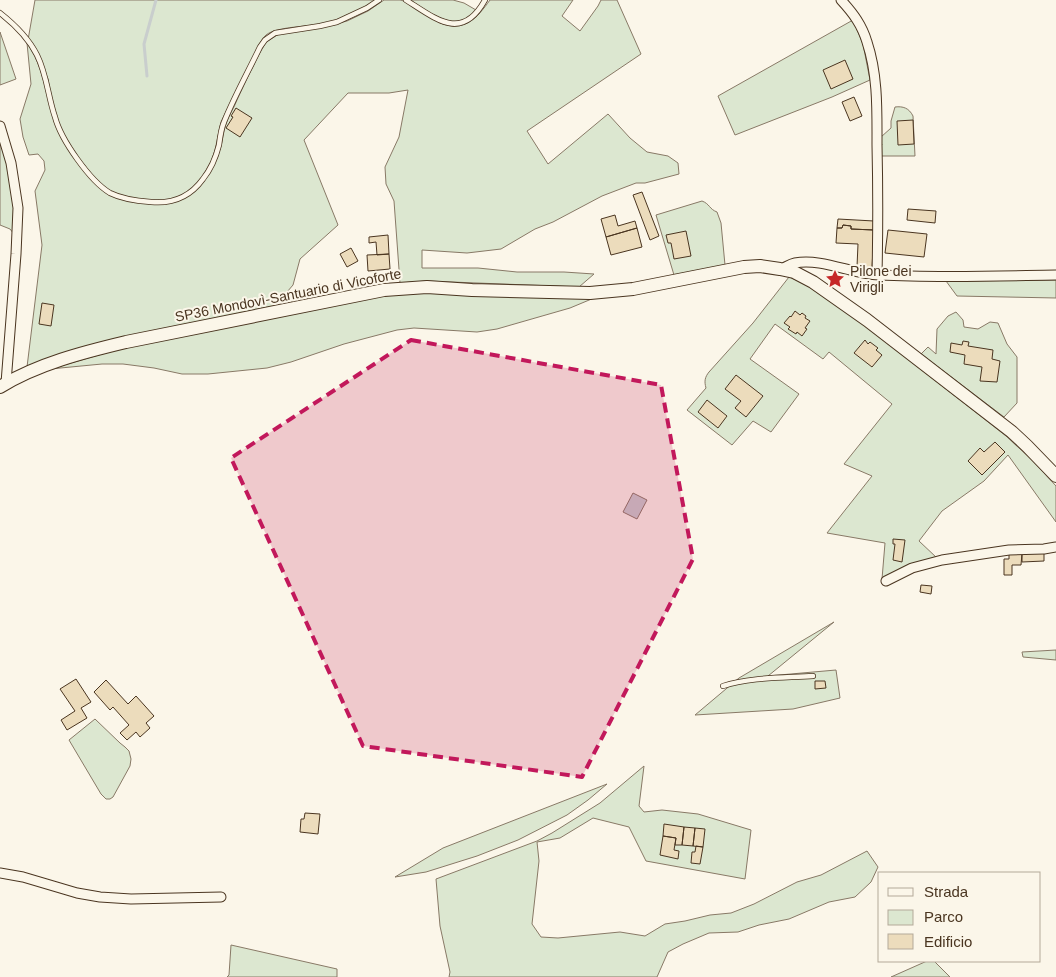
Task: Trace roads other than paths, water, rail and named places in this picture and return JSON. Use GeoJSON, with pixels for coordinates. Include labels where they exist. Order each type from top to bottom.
{"type":"FeatureCollection","features":[{"type":"Feature","properties":{"kind":"main road","name":"SP36 Mondovì-Santuario di Vicoforte"},"geometry":{"type":"LineString","coordinates":[[3,385],[23,374],[73,356],[126,342],[384,290],[427,287],[538,292],[599,292],[634,289],[744,267],[760,266],[794,272],[809,279],[867,320],[1012,432],[1056,476]]}},
{"type":"Feature","properties":{"kind":"street"},"geometry":{"type":"LineString","coordinates":[[841,0],[856,18],[868,44],[876,85],[877,275]]}},
{"type":"Feature","properties":{"kind":"street"},"geometry":{"type":"LineString","coordinates":[[0,126],[11,163],[18,208],[16,254],[3,385]]}},
{"type":"Feature","properties":{"kind":"street"},"geometry":{"type":"LineString","coordinates":[[780,269],[792,264],[818,263],[877,275],[1056,275]]}},
{"type":"Feature","properties":{"kind":"street"},"geometry":{"type":"LineString","coordinates":[[886,581],[912,568],[942,560],[1008,550],[1044,550],[1056,547]]}},
{"type":"Feature","properties":{"kind":"street"},"geometry":{"type":"LineString","coordinates":[[0,873],[100,897],[131,899],[221,897]]}},
{"type":"Feature","properties":{"kind":"lane"},"geometry":{"type":"LineString","coordinates":[[0,13],[23,36],[37,55],[46,79],[59,128],[71,149],[88,172],[101,186],[116,195],[134,200],[159,203],[184,197],[192,192],[205,177],[216,152],[223,124],[265,40],[271,35],[280,32],[320,26],[342,20],[368,8],[379,0]]}},
{"type":"Feature","properties":{"kind":"lane"},"geometry":{"type":"LineString","coordinates":[[406,0],[445,22],[458,24],[480,10],[485,0]]}},
{"type":"Feature","properties":{"kind":"lane"},"geometry":{"type":"LineString","coordinates":[[724,686],[734,682],[813,676]]}},
{"type":"Feature","properties":{"kind":"waterway"},"geometry":{"type":"LineString","coordinates":[[147,76],[144,44],[156,0]]}},
{"type":"Feature","properties":{"kind":"place","name":"Pilone dei Virigli"},"geometry":{"type":"Point","coordinates":[835,279]}}]}
